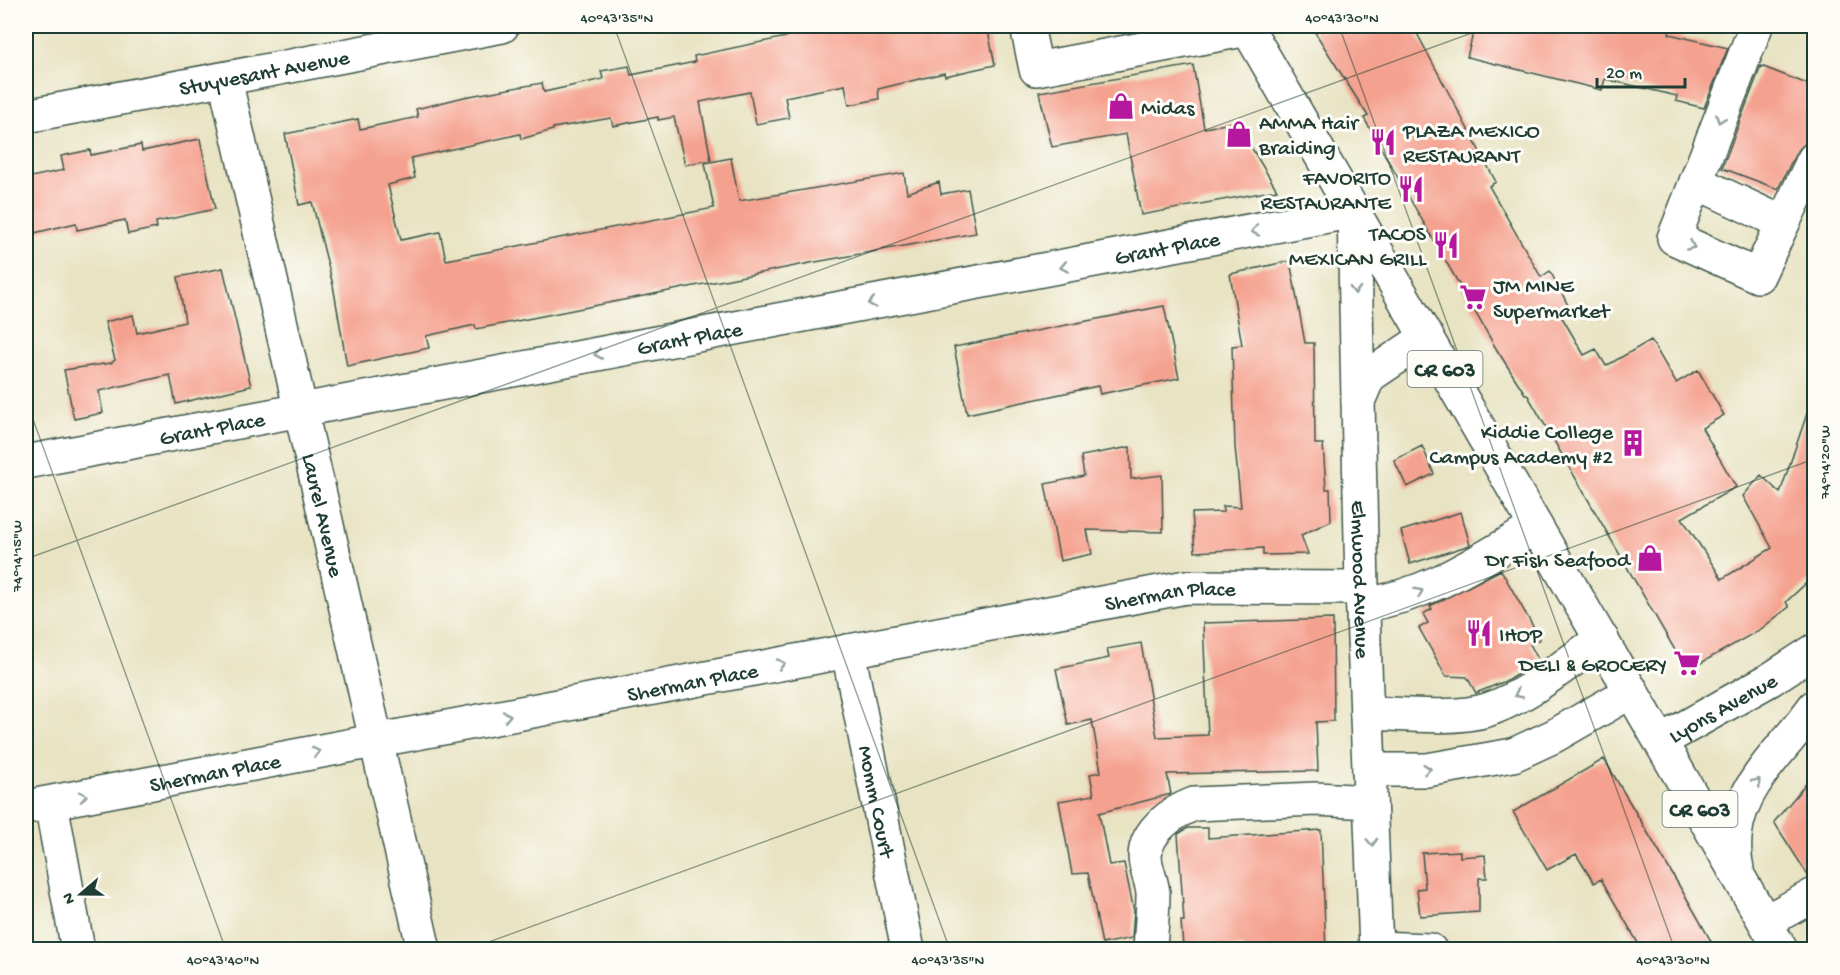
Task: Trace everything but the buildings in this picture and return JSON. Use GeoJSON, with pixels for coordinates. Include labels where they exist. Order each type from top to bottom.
{"type":"FeatureCollection","features":[{"type":"Feature","properties":{"kind":"street","name":"Stuyvesant Avenue"},"geometry":{"type":"LineString","coordinates":[[26,116],[225,79],[412,34],[502,26]]}},
{"type":"Feature","properties":{"kind":"street"},"geometry":{"type":"LineString","coordinates":[[1028,26],[1035,69],[1247,27]]}},
{"type":"Feature","properties":{"kind":"street"},"geometry":{"type":"LineString","coordinates":[[1756,26],[1674,238],[1758,276],[1815,159]]}},
{"type":"Feature","properties":{"kind":"street","name":"CR 603"},"geometry":{"type":"LineString","coordinates":[[1247,27],[1773,936]]}},
{"type":"Feature","properties":{"kind":"street","name":"Laurel Avenue"},"geometry":{"type":"LineString","coordinates":[[225,79],[424,950]]}},
{"type":"Feature","properties":{"kind":"street"},"geometry":{"type":"LineString","coordinates":[[1696,182],[1783,223]]}},
{"type":"Feature","properties":{"kind":"street","name":"Elmwood Avenue"},"geometry":{"type":"LineString","coordinates":[[1354,211],[1362,597],[1376,949]]}},
{"type":"Feature","properties":{"kind":"street","name":"Grant Place"},"geometry":{"type":"LineString","coordinates":[[26,462],[1354,211]]}},
{"type":"Feature","properties":{"kind":"street"},"geometry":{"type":"LineString","coordinates":[[1358,401],[1369,376],[1427,338]]}},
{"type":"Feature","properties":{"kind":"street","name":"Sherman Place"},"geometry":{"type":"LineString","coordinates":[[38,805],[1186,587],[1362,597],[1411,596],[1456,574],[1536,527]]}},
{"type":"Feature","properties":{"kind":"street"},"geometry":{"type":"LineString","coordinates":[[1367,713],[1441,715],[1487,710],[1532,687],[1602,639]]}},
{"type":"Feature","properties":{"kind":"street","name":"Momm Court"},"geometry":{"type":"LineString","coordinates":[[848,651],[908,950]]}},
{"type":"Feature","properties":{"kind":"street","name":"Lyons Avenue"},"geometry":{"type":"LineString","coordinates":[[1661,741],[1815,651]]}},
{"type":"Feature","properties":{"kind":"street"},"geometry":{"type":"LineString","coordinates":[[1150,950],[1153,891],[1145,855],[1163,821],[1177,810],[1194,804],[1316,799],[1427,770],[1514,754],[1554,736],[1632,691]]}},
{"type":"Feature","properties":{"kind":"street"},"geometry":{"type":"LineString","coordinates":[[1738,876],[1734,831],[1741,804],[1815,707]]}},
{"type":"Feature","properties":{"kind":"street"},"geometry":{"type":"LineString","coordinates":[[38,805],[78,950]]}},
{"type":"Feature","properties":{"kind":"street"},"geometry":{"type":"LineString","coordinates":[[1773,936],[1815,895]]}},
{"type":"Feature","properties":{"kind":"street"},"geometry":{"type":"LineString","coordinates":[[1376,949],[1430,950]]}},
{"type":"Feature","properties":{"kind":"place","name":"Midas"},"geometry":{"type":"Point","coordinates":[1121,106]}},
{"type":"Feature","properties":{"kind":"place","name":"AMMA Hair Braiding"},"geometry":{"type":"Point","coordinates":[1239,134]}},
{"type":"Feature","properties":{"kind":"place","name":"PLAZA MEXICO RESTAURANT"},"geometry":{"type":"Point","coordinates":[1383,142]}},
{"type":"Feature","properties":{"kind":"place","name":"FAVORITO RESTAURANTE"},"geometry":{"type":"Point","coordinates":[1411,189]}},
{"type":"Feature","properties":{"kind":"place","name":"TACOS MEXICAN GRILL"},"geometry":{"type":"Point","coordinates":[1446,245]}},
{"type":"Feature","properties":{"kind":"place","name":"JM MINE Supermarket"},"geometry":{"type":"Point","coordinates":[1473,297]}},
{"type":"Feature","properties":{"kind":"place","name":"Kiddie College Campus Academy #2"},"geometry":{"type":"Point","coordinates":[1633,443]}},
{"type":"Feature","properties":{"kind":"place","name":"Dr Fish Seafood"},"geometry":{"type":"Point","coordinates":[1650,558]}},
{"type":"Feature","properties":{"kind":"place","name":"IHOP"},"geometry":{"type":"Point","coordinates":[1479,633]}},
{"type":"Feature","properties":{"kind":"place","name":"DELI & GROCERY"},"geometry":{"type":"Point","coordinates":[1687,663]}}]}
